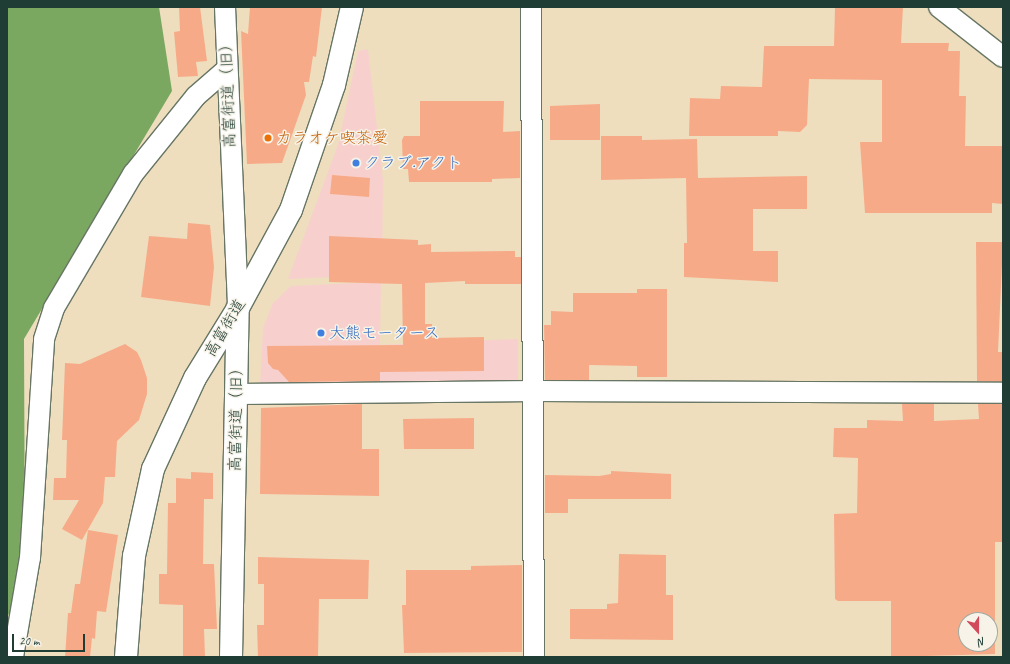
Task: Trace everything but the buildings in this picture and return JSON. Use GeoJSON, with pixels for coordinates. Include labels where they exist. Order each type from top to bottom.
{"type":"FeatureCollection","features":[{"type":"Feature","properties":{"kind":"street","name":"高富街道（旧）"},"geometry":{"type":"LineString","coordinates":[[225,7],[226,70],[238,308],[238,394],[231,657]]}},
{"type":"Feature","properties":{"kind":"street","name":"高富街道"},"geometry":{"type":"LineString","coordinates":[[126,657],[134,556],[153,469],[195,378],[238,308],[291,210],[334,85],[352,7]]}},
{"type":"Feature","properties":{"kind":"street"},"geometry":{"type":"LineString","coordinates":[[531,7],[535,391],[534,657]]}},
{"type":"Feature","properties":{"kind":"street"},"geometry":{"type":"LineString","coordinates":[[939,7],[1003,57]]}},
{"type":"Feature","properties":{"kind":"street"},"geometry":{"type":"LineString","coordinates":[[13,657],[30,558],[44,338],[54,308],[133,174],[196,96],[226,70]]}},
{"type":"Feature","properties":{"kind":"street"},"geometry":{"type":"LineString","coordinates":[[238,394],[535,391],[1003,393]]}},
{"type":"Feature","properties":{"kind":"shaded area","name":"クラブ.アクト"},"geometry":{"type":"Polygon","coordinates":[[[368,49],[383,180],[382,275],[288,279],[338,145],[358,51],[368,49]]]}},
{"type":"Feature","properties":{"kind":"shaded area","name":"大熊モータース"},"geometry":{"type":"Polygon","coordinates":[[[381,282],[380,345],[518,339],[518,384],[260,386],[263,328],[273,303],[291,286],[381,282]]]}},
{"type":"Feature","properties":{"kind":"green space"},"geometry":{"type":"Polygon","coordinates":[[[7,7],[159,7],[172,91],[24,339],[25,568],[7,619],[7,7]]]}},
{"type":"Feature","properties":{"kind":"place","name":"カラオケ喫茶愛"},"geometry":{"type":"Point","coordinates":[268,138]}},
{"type":"Feature","properties":{"kind":"place","name":"クラブ.アクト"},"geometry":{"type":"Point","coordinates":[356,163]}},
{"type":"Feature","properties":{"kind":"place","name":"大熊モータース"},"geometry":{"type":"Point","coordinates":[321,333]}}]}
